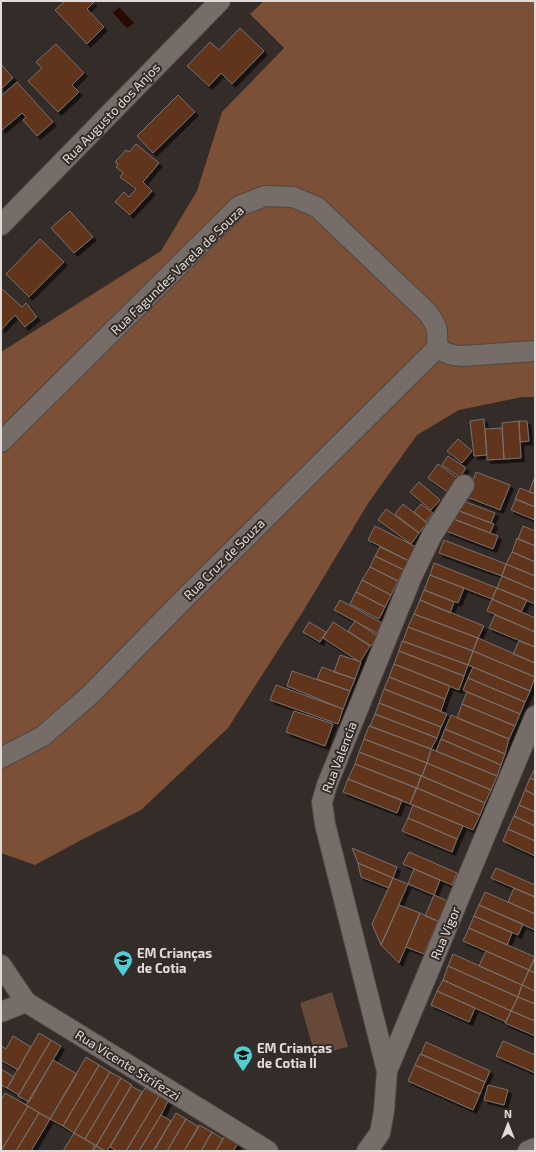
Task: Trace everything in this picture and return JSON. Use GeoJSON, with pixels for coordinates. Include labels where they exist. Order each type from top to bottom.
{"type":"FeatureCollection","features":[{"type":"Feature","properties":{"kind":"street","name":"Rua Augusto dos Anjos"},"geometry":{"type":"LineString","coordinates":[[1,224],[220,1]]}},
{"type":"Feature","properties":{"kind":"street","name":"Rua Fagundes Varela de Souza"},"geometry":{"type":"LineString","coordinates":[[1,442],[239,206],[265,196],[293,197],[317,207],[436,322],[438,333],[437,348]]}},
{"type":"Feature","properties":{"kind":"street"},"geometry":{"type":"LineString","coordinates":[[437,348],[444,353],[453,356],[535,351]]}},
{"type":"Feature","properties":{"kind":"street","name":"Rua Cruz de Souza"},"geometry":{"type":"LineString","coordinates":[[1,758],[43,736],[91,694],[186,597],[437,348]]}},
{"type":"Feature","properties":{"kind":"street","name":"Rua Valencia"},"geometry":{"type":"LineString","coordinates":[[387,1071],[325,824],[322,802],[327,784],[412,576],[432,535],[464,485]]}},
{"type":"Feature","properties":{"kind":"street","name":"Rua Vigor"},"geometry":{"type":"LineString","coordinates":[[367,1151],[380,1134],[384,1111],[387,1071],[535,716]]}},
{"type":"Feature","properties":{"kind":"street","name":"Rua Vicente Strifezzi"},"geometry":{"type":"LineString","coordinates":[[1,964],[26,1002],[268,1151]]}},
{"type":"Feature","properties":{"kind":"street"},"geometry":{"type":"LineString","coordinates":[[1,1012],[26,1002]]}},
{"type":"Feature","properties":{"kind":"street"},"geometry":{"type":"LineString","coordinates":[[528,1151],[535,1148]]}},
{"type":"Feature","properties":{"kind":"shaded area"},"geometry":{"type":"Polygon","coordinates":[[[264,1],[535,1],[535,397],[522,397],[459,410],[417,435],[369,502],[302,613],[228,728],[141,810],[35,865],[1,853],[1,352],[161,251],[197,191],[222,112],[284,48],[250,14],[264,1]]]}},
{"type":"Feature","properties":{"kind":"shaded area"},"geometry":{"type":"Polygon","coordinates":[[[119,7],[134,23],[127,28],[113,13],[119,7]]]}},
{"type":"Feature","properties":{"kind":"shaded area"},"geometry":{"type":"Polygon","coordinates":[[[332,992],[348,1047],[315,1055],[300,1003],[332,992]]]}},
{"type":"Feature","properties":{"kind":"building"},"geometry":{"type":"Polygon","coordinates":[[[65,1],[94,2],[87,9],[104,27],[87,44],[55,10],[65,1]]]}},
{"type":"Feature","properties":{"kind":"building"},"geometry":{"type":"Polygon","coordinates":[[[240,28],[264,51],[232,84],[221,73],[209,86],[187,66],[210,42],[219,50],[240,28]]]}},
{"type":"Feature","properties":{"kind":"building"},"geometry":{"type":"Polygon","coordinates":[[[56,44],[84,73],[72,85],[79,92],[58,112],[28,81],[42,68],[36,62],[56,44]]]}},
{"type":"Feature","properties":{"kind":"building"},"geometry":{"type":"Polygon","coordinates":[[[1,64],[13,78],[1,89],[1,64]]]}},
{"type":"Feature","properties":{"kind":"building"},"geometry":{"type":"Polygon","coordinates":[[[17,82],[53,122],[37,136],[23,120],[26,117],[22,113],[2,130],[1,129],[1,96],[17,82]]]}},
{"type":"Feature","properties":{"kind":"building"},"geometry":{"type":"Polygon","coordinates":[[[178,95],[195,112],[153,153],[137,136],[178,95]]]}},
{"type":"Feature","properties":{"kind":"building"},"geometry":{"type":"Polygon","coordinates":[[[136,144],[159,163],[143,182],[152,191],[130,215],[115,202],[124,192],[129,197],[136,189],[120,177],[123,173],[116,167],[118,164],[115,162],[126,150],[129,152],[136,144]]]}},
{"type":"Feature","properties":{"kind":"building"},"geometry":{"type":"Polygon","coordinates":[[[70,211],[93,237],[74,253],[51,228],[70,211]]]}},
{"type":"Feature","properties":{"kind":"building"},"geometry":{"type":"Polygon","coordinates":[[[40,239],[64,262],[29,297],[6,274],[40,239]]]}},
{"type":"Feature","properties":{"kind":"building"},"geometry":{"type":"Polygon","coordinates":[[[1,288],[22,307],[26,303],[37,317],[25,327],[15,315],[1,330],[1,288]]]}},
{"type":"Feature","properties":{"kind":"building"},"geometry":{"type":"Polygon","coordinates":[[[484,419],[487,455],[474,456],[470,421],[484,419]]]}},
{"type":"Feature","properties":{"kind":"building"},"geometry":{"type":"Polygon","coordinates":[[[519,421],[527,421],[529,441],[520,442],[519,421]]]}},
{"type":"Feature","properties":{"kind":"building"},"geometry":{"type":"Polygon","coordinates":[[[519,421],[521,458],[504,459],[502,423],[519,421]]]}},
{"type":"Feature","properties":{"kind":"building"},"geometry":{"type":"Polygon","coordinates":[[[502,428],[504,459],[487,460],[485,429],[502,428]]]}},
{"type":"Feature","properties":{"kind":"building"},"geometry":{"type":"Polygon","coordinates":[[[458,439],[472,451],[462,463],[447,451],[458,439]]]}},
{"type":"Feature","properties":{"kind":"building"},"geometry":{"type":"Polygon","coordinates":[[[448,456],[466,468],[460,477],[442,465],[448,456]]]}},
{"type":"Feature","properties":{"kind":"building"},"geometry":{"type":"Polygon","coordinates":[[[438,464],[459,479],[449,493],[428,478],[438,464]]]}},
{"type":"Feature","properties":{"kind":"building"},"geometry":{"type":"Polygon","coordinates":[[[476,472],[510,485],[500,510],[467,497],[476,472]]]}},
{"type":"Feature","properties":{"kind":"building"},"geometry":{"type":"Polygon","coordinates":[[[534,479],[535,480],[535,494],[529,492],[534,479]]]}},
{"type":"Feature","properties":{"kind":"building"},"geometry":{"type":"Polygon","coordinates":[[[419,482],[440,500],[431,510],[410,492],[419,482]]]}},
{"type":"Feature","properties":{"kind":"building"},"geometry":{"type":"Polygon","coordinates":[[[520,488],[535,494],[535,507],[515,499],[520,488]]]}},
{"type":"Feature","properties":{"kind":"building"},"geometry":{"type":"Polygon","coordinates":[[[458,499],[495,513],[491,523],[454,509],[458,499]]]}},
{"type":"Feature","properties":{"kind":"building"},"geometry":{"type":"Polygon","coordinates":[[[516,499],[535,507],[535,520],[511,510],[516,499]]]}},
{"type":"Feature","properties":{"kind":"building"},"geometry":{"type":"Polygon","coordinates":[[[403,504],[427,523],[419,533],[395,514],[403,504]]]}},
{"type":"Feature","properties":{"kind":"building"},"geometry":{"type":"Polygon","coordinates":[[[421,504],[433,513],[426,522],[414,512],[421,504]]]}},
{"type":"Feature","properties":{"kind":"building"},"geometry":{"type":"Polygon","coordinates":[[[386,509],[419,533],[411,544],[378,520],[386,509]]]}},
{"type":"Feature","properties":{"kind":"building"},"geometry":{"type":"Polygon","coordinates":[[[454,509],[494,524],[490,533],[451,518],[454,509]]]}},
{"type":"Feature","properties":{"kind":"building"},"geometry":{"type":"Polygon","coordinates":[[[451,518],[498,536],[493,549],[446,531],[451,518]]]}},
{"type":"Feature","properties":{"kind":"building"},"geometry":{"type":"Polygon","coordinates":[[[375,526],[416,547],[409,561],[368,540],[375,526]]]}},
{"type":"Feature","properties":{"kind":"building"},"geometry":{"type":"Polygon","coordinates":[[[523,526],[535,531],[535,546],[518,539],[523,526]]]}},
{"type":"Feature","properties":{"kind":"building"},"geometry":{"type":"Polygon","coordinates":[[[517,538],[535,546],[535,562],[512,552],[517,538]]]}},
{"type":"Feature","properties":{"kind":"building"},"geometry":{"type":"Polygon","coordinates":[[[444,540],[506,564],[502,576],[439,553],[444,540]]]}},
{"type":"Feature","properties":{"kind":"building"},"geometry":{"type":"Polygon","coordinates":[[[380,547],[409,561],[404,570],[375,556],[380,547]]]}},
{"type":"Feature","properties":{"kind":"building"},"geometry":{"type":"Polygon","coordinates":[[[512,552],[535,562],[535,576],[506,564],[512,552]]]}},
{"type":"Feature","properties":{"kind":"building"},"geometry":{"type":"Polygon","coordinates":[[[375,556],[404,570],[398,581],[370,567],[375,556]]]}},
{"type":"Feature","properties":{"kind":"building"},"geometry":{"type":"Polygon","coordinates":[[[434,563],[497,588],[492,599],[430,575],[434,563]]]}},
{"type":"Feature","properties":{"kind":"building"},"geometry":{"type":"Polygon","coordinates":[[[506,564],[535,576],[535,590],[502,576],[506,564]]]}},
{"type":"Feature","properties":{"kind":"building"},"geometry":{"type":"Polygon","coordinates":[[[370,567],[398,581],[391,595],[362,580],[370,567]]]}},
{"type":"Feature","properties":{"kind":"building"},"geometry":{"type":"Polygon","coordinates":[[[430,575],[464,588],[458,603],[424,590],[430,575]]]}},
{"type":"Feature","properties":{"kind":"building"},"geometry":{"type":"Polygon","coordinates":[[[502,576],[535,590],[535,604],[497,588],[502,576]]]}},
{"type":"Feature","properties":{"kind":"building"},"geometry":{"type":"Polygon","coordinates":[[[362,580],[391,595],[385,607],[356,592],[362,580]]]}},
{"type":"Feature","properties":{"kind":"building"},"geometry":{"type":"Polygon","coordinates":[[[497,588],[527,600],[521,612],[492,599],[497,588]]]}},
{"type":"Feature","properties":{"kind":"building"},"geometry":{"type":"Polygon","coordinates":[[[424,590],[454,602],[450,613],[420,600],[424,590]]]}},
{"type":"Feature","properties":{"kind":"building"},"geometry":{"type":"Polygon","coordinates":[[[356,592],[385,607],[379,619],[350,604],[356,592]]]}},
{"type":"Feature","properties":{"kind":"building"},"geometry":{"type":"Polygon","coordinates":[[[492,599],[535,618],[535,632],[487,611],[492,599]]]}},
{"type":"Feature","properties":{"kind":"building"},"geometry":{"type":"Polygon","coordinates":[[[340,600],[382,623],[377,633],[334,610],[340,600]]]}},
{"type":"Feature","properties":{"kind":"building"},"geometry":{"type":"Polygon","coordinates":[[[420,600],[484,626],[478,638],[414,614],[420,600]]]}},
{"type":"Feature","properties":{"kind":"building"},"geometry":{"type":"Polygon","coordinates":[[[414,614],[478,638],[473,651],[408,627],[414,614]]]}},
{"type":"Feature","properties":{"kind":"building"},"geometry":{"type":"Polygon","coordinates":[[[495,615],[535,632],[535,647],[489,628],[495,615]]]}},
{"type":"Feature","properties":{"kind":"building"},"geometry":{"type":"Polygon","coordinates":[[[355,621],[378,636],[371,646],[348,631],[355,621]]]}},
{"type":"Feature","properties":{"kind":"building"},"geometry":{"type":"Polygon","coordinates":[[[309,622],[326,632],[320,642],[303,632],[309,622]]]}},
{"type":"Feature","properties":{"kind":"building"},"geometry":{"type":"Polygon","coordinates":[[[333,622],[370,646],[360,662],[323,638],[333,622]]]}},
{"type":"Feature","properties":{"kind":"building"},"geometry":{"type":"Polygon","coordinates":[[[408,627],[473,651],[468,665],[403,641],[408,627]]]}},
{"type":"Feature","properties":{"kind":"building"},"geometry":{"type":"Polygon","coordinates":[[[478,638],[535,663],[535,677],[473,651],[478,638]]]}},
{"type":"Feature","properties":{"kind":"building"},"geometry":{"type":"Polygon","coordinates":[[[402,641],[468,665],[464,676],[399,651],[402,641]]]}},
{"type":"Feature","properties":{"kind":"building"},"geometry":{"type":"Polygon","coordinates":[[[519,641],[535,647],[535,663],[513,654],[519,641]]]}},
{"type":"Feature","properties":{"kind":"building"},"geometry":{"type":"Polygon","coordinates":[[[399,651],[464,676],[459,690],[394,664],[399,651]]]}},
{"type":"Feature","properties":{"kind":"building"},"geometry":{"type":"Polygon","coordinates":[[[473,651],[535,677],[530,691],[468,665],[473,651]]]}},
{"type":"Feature","properties":{"kind":"building"},"geometry":{"type":"Polygon","coordinates":[[[340,655],[361,662],[355,679],[334,672],[340,655]]]}},
{"type":"Feature","properties":{"kind":"building"},"geometry":{"type":"Polygon","coordinates":[[[394,664],[450,686],[445,699],[389,677],[394,664]]]}},
{"type":"Feature","properties":{"kind":"building"},"geometry":{"type":"Polygon","coordinates":[[[322,667],[355,679],[350,691],[317,679],[322,667]]]}},
{"type":"Feature","properties":{"kind":"building"},"geometry":{"type":"Polygon","coordinates":[[[473,667],[530,691],[525,702],[468,678],[473,667]]]}},
{"type":"Feature","properties":{"kind":"building"},"geometry":{"type":"Polygon","coordinates":[[[292,671],[350,691],[343,709],[287,686],[292,671]]]}},
{"type":"Feature","properties":{"kind":"building"},"geometry":{"type":"Polygon","coordinates":[[[389,677],[445,699],[441,711],[384,689],[389,677]]]}},
{"type":"Feature","properties":{"kind":"building"},"geometry":{"type":"Polygon","coordinates":[[[468,678],[525,702],[520,714],[463,690],[468,678]]]}},
{"type":"Feature","properties":{"kind":"building"},"geometry":{"type":"Polygon","coordinates":[[[276,685],[343,709],[338,724],[270,700],[276,685]]]}},
{"type":"Feature","properties":{"kind":"building"},"geometry":{"type":"Polygon","coordinates":[[[384,689],[447,714],[441,727],[379,703],[384,689]]]}},
{"type":"Feature","properties":{"kind":"building"},"geometry":{"type":"Polygon","coordinates":[[[467,692],[520,714],[515,726],[462,704],[467,692]]]}},
{"type":"Feature","properties":{"kind":"building"},"geometry":{"type":"Polygon","coordinates":[[[379,703],[441,727],[437,738],[375,714],[379,703]]]}},
{"type":"Feature","properties":{"kind":"building"},"geometry":{"type":"Polygon","coordinates":[[[462,704],[515,726],[509,739],[457,718],[462,704]]]}},
{"type":"Feature","properties":{"kind":"building"},"geometry":{"type":"Polygon","coordinates":[[[294,711],[333,724],[325,746],[286,732],[294,711]]]}},
{"type":"Feature","properties":{"kind":"building"},"geometry":{"type":"Polygon","coordinates":[[[375,714],[437,738],[431,749],[370,726],[375,714]]]}},
{"type":"Feature","properties":{"kind":"building"},"geometry":{"type":"Polygon","coordinates":[[[451,715],[509,739],[505,754],[445,729],[451,715]]]}},
{"type":"Feature","properties":{"kind":"building"},"geometry":{"type":"Polygon","coordinates":[[[369,726],[431,749],[427,763],[364,739],[369,726]]]}},
{"type":"Feature","properties":{"kind":"building"},"geometry":{"type":"Polygon","coordinates":[[[445,729],[505,754],[501,765],[441,739],[445,729]]]}},
{"type":"Feature","properties":{"kind":"building"},"geometry":{"type":"Polygon","coordinates":[[[364,739],[427,763],[422,776],[359,752],[364,739]]]}},
{"type":"Feature","properties":{"kind":"building"},"geometry":{"type":"Polygon","coordinates":[[[441,739],[501,765],[497,776],[436,751],[441,739]]]}},
{"type":"Feature","properties":{"kind":"building"},"geometry":{"type":"Polygon","coordinates":[[[431,749],[497,776],[491,790],[427,763],[431,749]]]}},
{"type":"Feature","properties":{"kind":"building"},"geometry":{"type":"Polygon","coordinates":[[[359,752],[421,776],[417,788],[355,764],[359,752]]]}},
{"type":"Feature","properties":{"kind":"building"},"geometry":{"type":"Polygon","coordinates":[[[427,763],[491,790],[485,803],[422,776],[427,763]]]}},
{"type":"Feature","properties":{"kind":"building"},"geometry":{"type":"Polygon","coordinates":[[[355,764],[416,788],[410,804],[348,779],[355,764]]]}},
{"type":"Feature","properties":{"kind":"building"},"geometry":{"type":"Polygon","coordinates":[[[535,768],[535,780],[530,778],[535,768]]]}},
{"type":"Feature","properties":{"kind":"building"},"geometry":{"type":"Polygon","coordinates":[[[421,776],[485,803],[480,815],[417,788],[421,776]]]}},
{"type":"Feature","properties":{"kind":"building"},"geometry":{"type":"Polygon","coordinates":[[[530,778],[535,780],[535,795],[525,790],[530,778]]]}},
{"type":"Feature","properties":{"kind":"building"},"geometry":{"type":"Polygon","coordinates":[[[348,779],[402,800],[397,813],[343,792],[348,779]]]}},
{"type":"Feature","properties":{"kind":"building"},"geometry":{"type":"Polygon","coordinates":[[[417,788],[480,815],[473,830],[410,804],[417,788]]]}},
{"type":"Feature","properties":{"kind":"building"},"geometry":{"type":"Polygon","coordinates":[[[525,790],[535,795],[535,812],[519,805],[525,790]]]}},
{"type":"Feature","properties":{"kind":"building"},"geometry":{"type":"Polygon","coordinates":[[[413,805],[463,826],[457,839],[408,818],[413,805]]]}},
{"type":"Feature","properties":{"kind":"building"},"geometry":{"type":"Polygon","coordinates":[[[519,805],[535,812],[535,826],[514,816],[519,805]]]}},
{"type":"Feature","properties":{"kind":"building"},"geometry":{"type":"Polygon","coordinates":[[[514,816],[535,826],[535,841],[508,829],[514,816]]]}},
{"type":"Feature","properties":{"kind":"building"},"geometry":{"type":"Polygon","coordinates":[[[408,818],[457,839],[452,852],[402,831],[408,818]]]}},
{"type":"Feature","properties":{"kind":"building"},"geometry":{"type":"Polygon","coordinates":[[[508,829],[535,841],[535,856],[503,841],[508,829]]]}},
{"type":"Feature","properties":{"kind":"building"},"geometry":{"type":"Polygon","coordinates":[[[352,848],[397,867],[393,878],[358,863],[352,848]]]}},
{"type":"Feature","properties":{"kind":"building"},"geometry":{"type":"Polygon","coordinates":[[[409,852],[457,873],[452,885],[403,864],[409,852]]]}},
{"type":"Feature","properties":{"kind":"building"},"geometry":{"type":"Polygon","coordinates":[[[358,863],[393,878],[389,888],[361,877],[358,863]]]}},
{"type":"Feature","properties":{"kind":"building"},"geometry":{"type":"Polygon","coordinates":[[[496,868],[535,885],[535,897],[491,878],[496,868]]]}},
{"type":"Feature","properties":{"kind":"building"},"geometry":{"type":"Polygon","coordinates":[[[414,869],[440,880],[434,895],[408,884],[414,869]]]}},
{"type":"Feature","properties":{"kind":"building"},"geometry":{"type":"Polygon","coordinates":[[[393,878],[408,884],[381,945],[372,924],[393,878]]]}},
{"type":"Feature","properties":{"kind":"building"},"geometry":{"type":"Polygon","coordinates":[[[514,888],[535,897],[535,914],[508,902],[514,888]]]}},
{"type":"Feature","properties":{"kind":"building"},"geometry":{"type":"Polygon","coordinates":[[[485,892],[535,914],[535,930],[479,905],[485,892]]]}},
{"type":"Feature","properties":{"kind":"building"},"geometry":{"type":"Polygon","coordinates":[[[434,895],[452,903],[443,923],[425,916],[434,895]]]}},
{"type":"Feature","properties":{"kind":"building"},"geometry":{"type":"Polygon","coordinates":[[[399,905],[420,913],[399,963],[381,945],[399,905]]]}},
{"type":"Feature","properties":{"kind":"building"},"geometry":{"type":"Polygon","coordinates":[[[479,905],[523,924],[518,935],[474,916],[479,905]]]}},
{"type":"Feature","properties":{"kind":"building"},"geometry":{"type":"Polygon","coordinates":[[[420,913],[438,921],[424,954],[406,947],[420,913]]]}},
{"type":"Feature","properties":{"kind":"building"},"geometry":{"type":"Polygon","coordinates":[[[474,916],[512,933],[507,945],[469,928],[474,916]]]}},
{"type":"Feature","properties":{"kind":"building"},"geometry":{"type":"Polygon","coordinates":[[[469,928],[535,957],[529,970],[463,941],[469,928]]]}},
{"type":"Feature","properties":{"kind":"building"},"geometry":{"type":"Polygon","coordinates":[[[486,951],[529,970],[522,985],[479,966],[486,951]]]}},
{"type":"Feature","properties":{"kind":"building"},"geometry":{"type":"Polygon","coordinates":[[[453,954],[522,985],[518,997],[448,966],[453,954]]]}},
{"type":"Feature","properties":{"kind":"building"},"geometry":{"type":"Polygon","coordinates":[[[535,958],[535,973],[529,970],[535,958]]]}},
{"type":"Feature","properties":{"kind":"building"},"geometry":{"type":"Polygon","coordinates":[[[448,966],[518,997],[511,1011],[443,980],[448,966]]]}},
{"type":"Feature","properties":{"kind":"building"},"geometry":{"type":"Polygon","coordinates":[[[529,970],[535,973],[535,991],[522,985],[529,970]]]}},
{"type":"Feature","properties":{"kind":"building"},"geometry":{"type":"Polygon","coordinates":[[[443,980],[511,1011],[506,1022],[437,991],[443,980]]]}},
{"type":"Feature","properties":{"kind":"building"},"geometry":{"type":"Polygon","coordinates":[[[522,985],[535,991],[535,1004],[518,997],[522,985]]]}},
{"type":"Feature","properties":{"kind":"building"},"geometry":{"type":"Polygon","coordinates":[[[437,991],[475,1008],[469,1022],[431,1005],[437,991]]]}},
{"type":"Feature","properties":{"kind":"building"},"geometry":{"type":"Polygon","coordinates":[[[518,997],[535,1004],[535,1021],[511,1011],[518,997]]]}},
{"type":"Feature","properties":{"kind":"building"},"geometry":{"type":"Polygon","coordinates":[[[511,1011],[535,1021],[535,1036],[505,1023],[511,1011]]]}},
{"type":"Feature","properties":{"kind":"building"},"geometry":{"type":"Polygon","coordinates":[[[39,1033],[51,1040],[19,1095],[7,1088],[39,1033]]]}},
{"type":"Feature","properties":{"kind":"building"},"geometry":{"type":"Polygon","coordinates":[[[13,1036],[31,1047],[18,1070],[1,1060],[1,1046],[6,1049],[13,1036]]]}},
{"type":"Feature","properties":{"kind":"building"},"geometry":{"type":"Polygon","coordinates":[[[51,1040],[61,1046],[29,1102],[18,1096],[51,1040]]]}},
{"type":"Feature","properties":{"kind":"building"},"geometry":{"type":"Polygon","coordinates":[[[503,1041],[535,1055],[535,1073],[496,1056],[503,1041]]]}},
{"type":"Feature","properties":{"kind":"building"},"geometry":{"type":"Polygon","coordinates":[[[426,1042],[490,1071],[485,1082],[421,1054],[426,1042]]]}},
{"type":"Feature","properties":{"kind":"building"},"geometry":{"type":"Polygon","coordinates":[[[420,1054],[485,1082],[480,1094],[415,1065],[420,1054]]]}},
{"type":"Feature","properties":{"kind":"building"},"geometry":{"type":"Polygon","coordinates":[[[86,1057],[99,1065],[63,1126],[50,1119],[86,1057]]]}},
{"type":"Feature","properties":{"kind":"building"},"geometry":{"type":"Polygon","coordinates":[[[53,1060],[77,1074],[50,1119],[26,1105],[53,1060]]]}},
{"type":"Feature","properties":{"kind":"building"},"geometry":{"type":"Polygon","coordinates":[[[99,1065],[110,1072],[74,1133],[63,1126],[99,1065]]]}},
{"type":"Feature","properties":{"kind":"building"},"geometry":{"type":"Polygon","coordinates":[[[415,1065],[480,1094],[473,1110],[408,1081],[415,1065]]]}},
{"type":"Feature","properties":{"kind":"building"},"geometry":{"type":"Polygon","coordinates":[[[1,1069],[14,1077],[7,1088],[1,1085],[1,1069]]]}},
{"type":"Feature","properties":{"kind":"building"},"geometry":{"type":"Polygon","coordinates":[[[110,1072],[121,1078],[85,1139],[74,1133],[110,1072]]]}},
{"type":"Feature","properties":{"kind":"building"},"geometry":{"type":"Polygon","coordinates":[[[121,1078],[132,1085],[96,1146],[85,1139],[121,1078]]]}},
{"type":"Feature","properties":{"kind":"building"},"geometry":{"type":"Polygon","coordinates":[[[488,1085],[508,1090],[504,1105],[484,1100],[488,1085]]]}},
{"type":"Feature","properties":{"kind":"building"},"geometry":{"type":"Polygon","coordinates":[[[131,1086],[142,1092],[107,1151],[105,1151],[96,1146],[131,1086]]]}},
{"type":"Feature","properties":{"kind":"building"},"geometry":{"type":"Polygon","coordinates":[[[145,1088],[159,1096],[126,1151],[117,1151],[110,1147],[145,1088]]]}},
{"type":"Feature","properties":{"kind":"building"},"geometry":{"type":"Polygon","coordinates":[[[5,1093],[28,1106],[1,1151],[1,1100],[5,1093]]]}},
{"type":"Feature","properties":{"kind":"building"},"geometry":{"type":"Polygon","coordinates":[[[159,1096],[168,1101],[161,1115],[139,1151],[126,1151],[159,1096]]]}},
{"type":"Feature","properties":{"kind":"building"},"geometry":{"type":"Polygon","coordinates":[[[28,1106],[39,1113],[16,1151],[1,1151],[28,1106]]]}},
{"type":"Feature","properties":{"kind":"building"},"geometry":{"type":"Polygon","coordinates":[[[39,1113],[50,1119],[31,1151],[16,1151],[39,1113]]]}},
{"type":"Feature","properties":{"kind":"building"},"geometry":{"type":"Polygon","coordinates":[[[176,1113],[186,1119],[167,1151],[154,1151],[176,1113]]]}},
{"type":"Feature","properties":{"kind":"building"},"geometry":{"type":"Polygon","coordinates":[[[161,1115],[171,1121],[153,1151],[139,1151],[161,1115]]]}},
{"type":"Feature","properties":{"kind":"building"},"geometry":{"type":"Polygon","coordinates":[[[186,1119],[199,1127],[184,1151],[167,1151],[186,1119]]]}},
{"type":"Feature","properties":{"kind":"building"},"geometry":{"type":"Polygon","coordinates":[[[199,1125],[212,1132],[201,1151],[184,1151],[199,1125]]]}},
{"type":"Feature","properties":{"kind":"building"},"geometry":{"type":"Polygon","coordinates":[[[212,1132],[223,1139],[216,1151],[201,1151],[212,1132]]]}},
{"type":"Feature","properties":{"kind":"building"},"geometry":{"type":"Polygon","coordinates":[[[74,1133],[95,1145],[92,1151],[63,1151],[74,1133]]]}},
{"type":"Feature","properties":{"kind":"building"},"geometry":{"type":"Polygon","coordinates":[[[226,1134],[239,1142],[233,1151],[216,1151],[226,1134]]]}},
{"type":"Feature","properties":{"kind":"building"},"geometry":{"type":"Polygon","coordinates":[[[96,1146],[105,1151],[93,1151],[96,1146]]]}},
{"type":"Feature","properties":{"kind":"place","name":"EM Crianças de Cotia"},"geometry":{"type":"Point","coordinates":[123,977]}},
{"type":"Feature","properties":{"kind":"place","name":"EM Crianças de Cotia II"},"geometry":{"type":"Point","coordinates":[243,1072]}}]}
